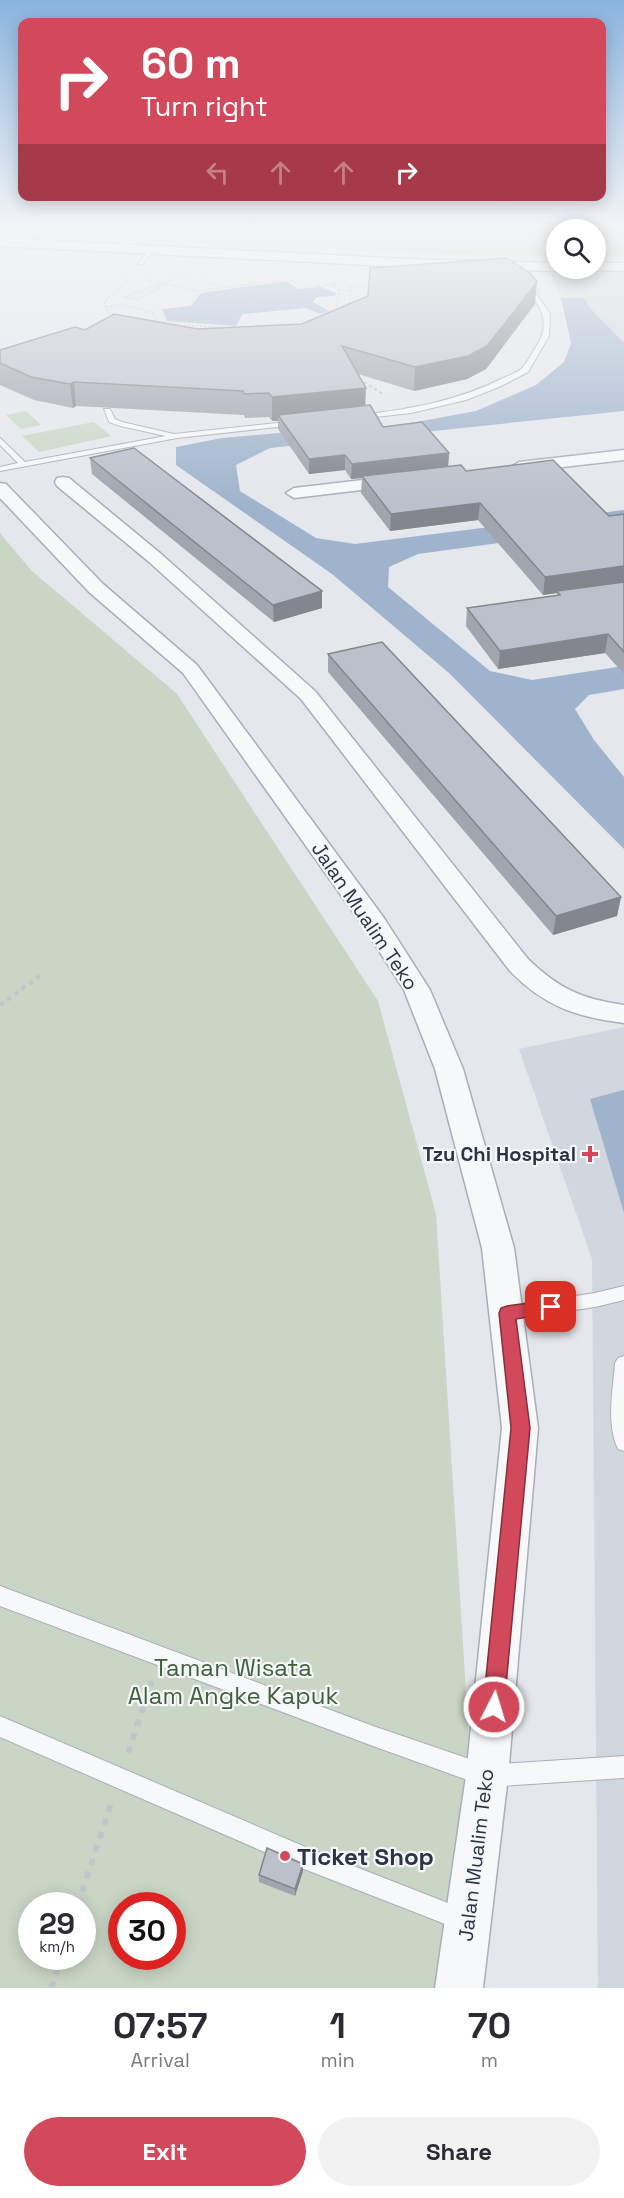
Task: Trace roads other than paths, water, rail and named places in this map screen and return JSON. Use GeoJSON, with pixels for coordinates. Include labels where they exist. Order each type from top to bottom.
{"type":"FeatureCollection","features":[{"type":"Feature","properties":{"kind":"street"},"geometry":{"type":"LineString","coordinates":[[503,469],[622,457]]}},
{"type":"Feature","properties":{"kind":"street"},"geometry":{"type":"LineString","coordinates":[[294,493],[410,480]]}},
{"type":"Feature","properties":{"kind":"street"},"geometry":{"type":"LineString","coordinates":[[63,482],[154,556],[308,695],[519,965],[537,983],[564,1000],[591,1010],[624,1014]]}},
{"type":"Feature","properties":{"kind":"street","name":"Jalan Mualim Teko"},"geometry":{"type":"LineString","coordinates":[[0,488],[96,588],[190,669],[375,924],[417,990],[452,1080],[498,1248],[520,1428],[487,1776],[459,1988]]}},
{"type":"Feature","properties":{"kind":"lane"},"geometry":{"type":"LineString","coordinates":[[348,419],[411,411],[463,398],[496,385],[525,370],[546,336],[547,318]]}},
{"type":"Feature","properties":{"kind":"lane"},"geometry":{"type":"LineString","coordinates":[[107,411],[112,420],[120,424],[177,436]]}},
{"type":"Feature","properties":{"kind":"lane"},"geometry":{"type":"LineString","coordinates":[[0,469],[177,436],[302,423]]}},
{"type":"Feature","properties":{"kind":"lane"},"geometry":{"type":"LineString","coordinates":[[0,440],[23,464]]}},
{"type":"Feature","properties":{"kind":"lane"},"geometry":{"type":"LineString","coordinates":[[507,1313],[595,1300],[624,1293]]}},
{"type":"Feature","properties":{"kind":"lane"},"geometry":{"type":"LineString","coordinates":[[624,1364],[621,1415],[624,1443]]}},
{"type":"Feature","properties":{"kind":"lane"},"geometry":{"type":"LineString","coordinates":[[0,1596],[373,1736],[487,1776],[624,1767]]}},
{"type":"Feature","properties":{"kind":"lane"},"geometry":{"type":"LineString","coordinates":[[0,1726],[307,1858],[467,1921]]}},
{"type":"Feature","properties":{"kind":"water"},"geometry":{"type":"Polygon","coordinates":[[[166,318],[241,318],[236,326],[167,321],[166,318]]]}},
{"type":"Feature","properties":{"kind":"water"},"geometry":{"type":"Polygon","coordinates":[[[565,318],[600,318],[624,343],[624,411],[270,448],[236,465],[240,491],[316,538],[355,544],[624,510],[624,526],[418,554],[389,567],[388,587],[490,671],[532,680],[624,666],[624,689],[589,695],[575,709],[594,740],[624,777],[624,849],[449,673],[332,574],[176,465],[176,447],[222,438],[301,431],[378,429],[476,411],[536,385],[564,362],[571,343],[565,318]]]}},
{"type":"Feature","properties":{"kind":"water"},"geometry":{"type":"Polygon","coordinates":[[[624,1090],[624,1213],[590,1099],[624,1090]]]}},
{"type":"Feature","properties":{"kind":"place","name":"Tzu Chi Hospital"},"geometry":{"type":"Point","coordinates":[590,1154]}},
{"type":"Feature","properties":{"kind":"place","name":"Ticket Shop"},"geometry":{"type":"Point","coordinates":[285,1856]}},
{"type":"Feature","properties":{"kind":"park label","name":"Taman Wisata Alam Angke Kapuk"},"geometry":{"type":"Point","coordinates":[233,1681]}}]}
